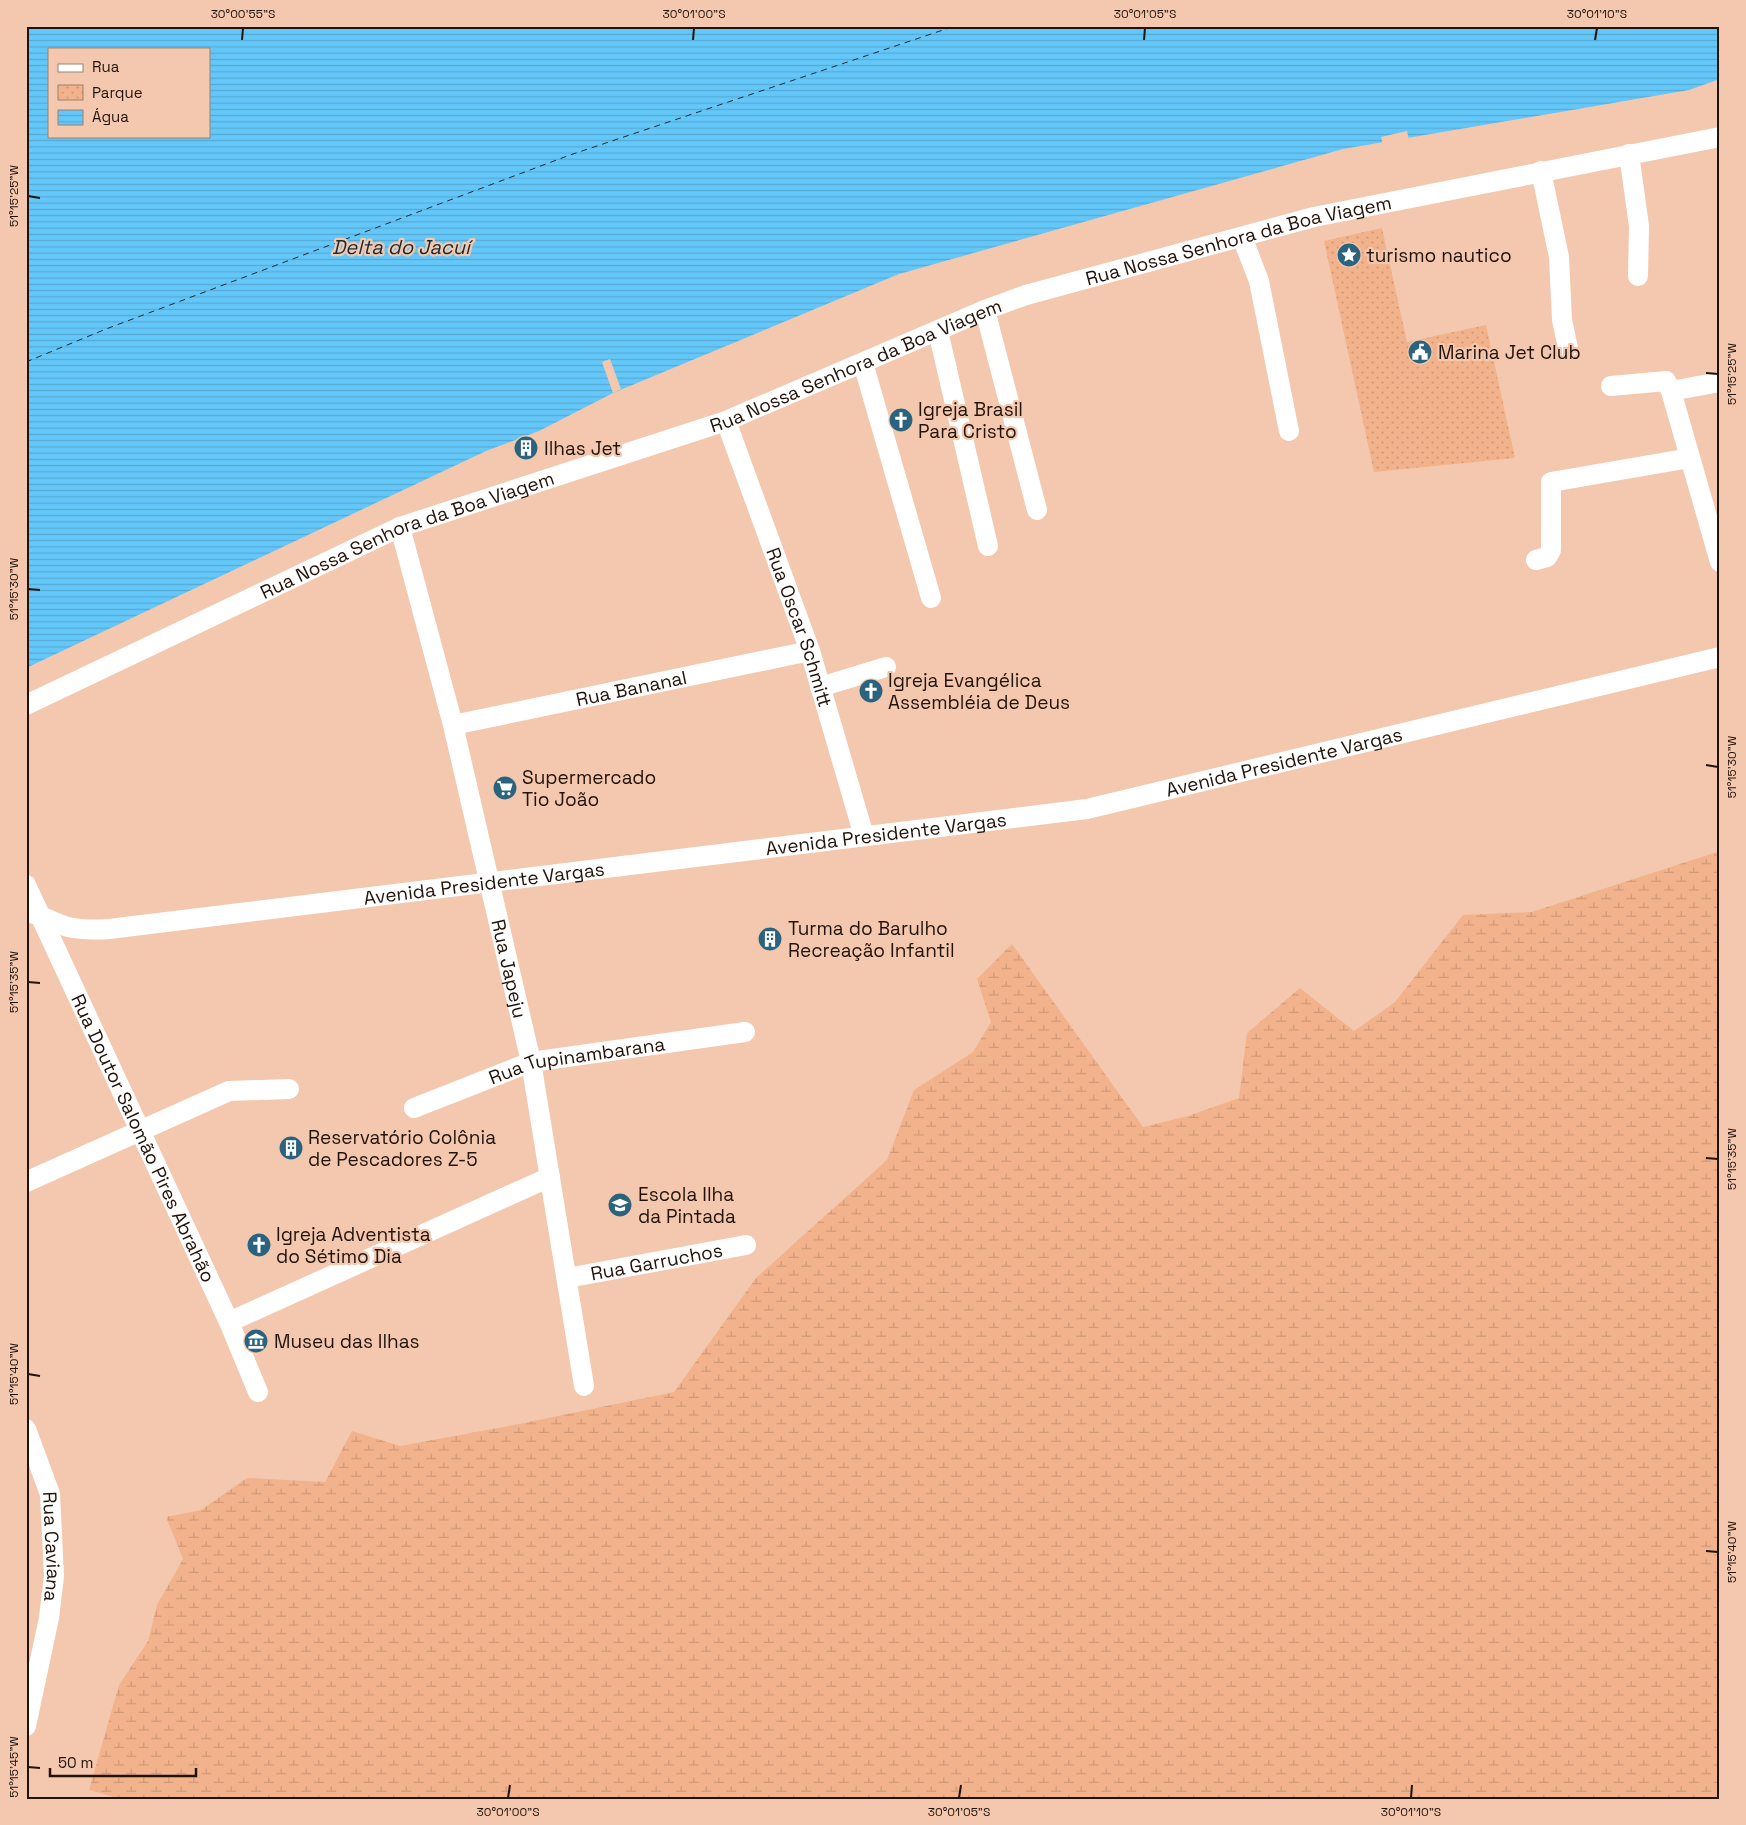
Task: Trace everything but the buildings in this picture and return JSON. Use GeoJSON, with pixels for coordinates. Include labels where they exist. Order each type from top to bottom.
{"type":"FeatureCollection","features":[{"type":"Feature","properties":{"kind":"street","name":"Rua Nossa Senhora da Boa Viagem"},"geometry":{"type":"LineString","coordinates":[[26,705],[400,526],[726,421],[985,310],[1026,295],[1340,212],[1720,137]]}},
{"type":"Feature","properties":{"kind":"street"},"geometry":{"type":"LineString","coordinates":[[1629,154],[1639,226],[1638,276]]}},
{"type":"Feature","properties":{"kind":"street"},"geometry":{"type":"LineString","coordinates":[[1541,172],[1559,257],[1562,320],[1568,348]]}},
{"type":"Feature","properties":{"kind":"street"},"geometry":{"type":"LineString","coordinates":[[1242,237],[1259,281],[1289,431]]}},
{"type":"Feature","properties":{"kind":"street"},"geometry":{"type":"LineString","coordinates":[[985,310],[1037,510]]}},
{"type":"Feature","properties":{"kind":"street"},"geometry":{"type":"LineString","coordinates":[[938,331],[988,546]]}},
{"type":"Feature","properties":{"kind":"street"},"geometry":{"type":"LineString","coordinates":[[863,363],[931,598]]}},
{"type":"Feature","properties":{"kind":"street"},"geometry":{"type":"LineString","coordinates":[[1611,386],[1666,381],[1671,391],[1720,562]]}},
{"type":"Feature","properties":{"kind":"street"},"geometry":{"type":"LineString","coordinates":[[1671,391],[1720,382]]}},
{"type":"Feature","properties":{"kind":"street","name":"Rua Oscar Schmitt"},"geometry":{"type":"LineString","coordinates":[[726,421],[810,651],[864,836]]}},
{"type":"Feature","properties":{"kind":"street"},"geometry":{"type":"LineString","coordinates":[[1536,560],[1547,557],[1551,550],[1551,482],[1690,458]]}},
{"type":"Feature","properties":{"kind":"street","name":"Rua Japeju"},"geometry":{"type":"LineString","coordinates":[[400,526],[453,725],[531,1062],[584,1386]]}},
{"type":"Feature","properties":{"kind":"street","name":"Rua Bananal"},"geometry":{"type":"LineString","coordinates":[[453,725],[810,651]]}},
{"type":"Feature","properties":{"kind":"street","name":"Avenida Presidente Vargas"},"geometry":{"type":"LineString","coordinates":[[34,913],[66,926],[85,930],[109,929],[1087,809],[1720,657]]}},
{"type":"Feature","properties":{"kind":"street"},"geometry":{"type":"LineString","coordinates":[[820,687],[886,667]]}},
{"type":"Feature","properties":{"kind":"street","name":"Rua Doutor Salomão Pires Abrahão"},"geometry":{"type":"LineString","coordinates":[[26,885],[34,913],[140,1131],[229,1322],[258,1392]]}},
{"type":"Feature","properties":{"kind":"street","name":"Rua Tupinambarana"},"geometry":{"type":"LineString","coordinates":[[414,1108],[531,1062],[746,1032]]}},
{"type":"Feature","properties":{"kind":"street"},"geometry":{"type":"LineString","coordinates":[[26,1182],[228,1091],[289,1089]]}},
{"type":"Feature","properties":{"kind":"street"},"geometry":{"type":"LineString","coordinates":[[229,1322],[550,1177]]}},
{"type":"Feature","properties":{"kind":"street","name":"Rua Garruchos"},"geometry":{"type":"LineString","coordinates":[[567,1278],[746,1245]]}},
{"type":"Feature","properties":{"kind":"street","name":"Rua Caviana"},"geometry":{"type":"LineString","coordinates":[[26,1429],[50,1494],[54,1576],[49,1618],[26,1726]]}},
{"type":"Feature","properties":{"kind":"green space","name":"Marina Jet Club"},"geometry":{"type":"Polygon","coordinates":[[[1382,228],[1407,342],[1486,325],[1515,458],[1374,472],[1324,241],[1382,228]]]}},
{"type":"Feature","properties":{"kind":"green space"},"geometry":{"type":"Polygon","coordinates":[[[1720,851],[1720,1799],[120,1799],[89,1790],[119,1685],[148,1641],[157,1605],[183,1559],[166,1517],[201,1510],[247,1478],[325,1482],[352,1431],[400,1446],[674,1392],[756,1278],[887,1160],[914,1090],[973,1052],[991,1022],[977,979],[1012,944],[1143,1127],[1188,1116],[1239,1098],[1247,1033],[1300,988],[1354,1031],[1395,1002],[1463,915],[1532,912],[1720,851]]]}},
{"type":"Feature","properties":{"kind":"water","name":"Delta do Jacuí"},"geometry":{"type":"Polygon","coordinates":[[[26,26],[1720,26],[1720,79],[1689,90],[1343,149],[899,274],[613,393],[539,431],[486,451],[26,668],[26,26]]]}},
{"type":"Feature","properties":{"kind":"pier"},"geometry":{"type":"Polygon","coordinates":[[[1407,131],[1409,140],[1383,145],[1381,137],[1407,131]]]}},
{"type":"Feature","properties":{"kind":"pier"},"geometry":{"type":"Polygon","coordinates":[[[610,359],[621,389],[613,393],[602,362],[610,359]]]}},
{"type":"Feature","properties":{"kind":"ferry route"},"geometry":{"type":"LineString","coordinates":[[26,362],[106,329],[570,155],[955,26]]}},
{"type":"Feature","properties":{"kind":"place","name":"turismo nautico"},"geometry":{"type":"Point","coordinates":[1349,255]}},
{"type":"Feature","properties":{"kind":"place","name":"Marina Jet Club"},"geometry":{"type":"Point","coordinates":[1420,352]}},
{"type":"Feature","properties":{"kind":"place","name":"Igreja Brasil Para Cristo"},"geometry":{"type":"Point","coordinates":[901,420]}},
{"type":"Feature","properties":{"kind":"place","name":"Ilhas Jet"},"geometry":{"type":"Point","coordinates":[526,448]}},
{"type":"Feature","properties":{"kind":"place","name":"Igreja Evangélica Assembléia de Deus"},"geometry":{"type":"Point","coordinates":[871,691]}},
{"type":"Feature","properties":{"kind":"place","name":"Supermercado Tio João"},"geometry":{"type":"Point","coordinates":[505,788]}},
{"type":"Feature","properties":{"kind":"place","name":"Turma do Barulho Recreação Infantil"},"geometry":{"type":"Point","coordinates":[770,939]}},
{"type":"Feature","properties":{"kind":"place","name":"Reservatório Colônia de Pescadores Z-5"},"geometry":{"type":"Point","coordinates":[291,1148]}},
{"type":"Feature","properties":{"kind":"place","name":"Escola Ilha da Pintada"},"geometry":{"type":"Point","coordinates":[620,1205]}},
{"type":"Feature","properties":{"kind":"place","name":"Igreja Adventista do Sétimo Dia"},"geometry":{"type":"Point","coordinates":[259,1245]}},
{"type":"Feature","properties":{"kind":"place","name":"Museu das Ilhas"},"geometry":{"type":"Point","coordinates":[256,1341]}}]}
